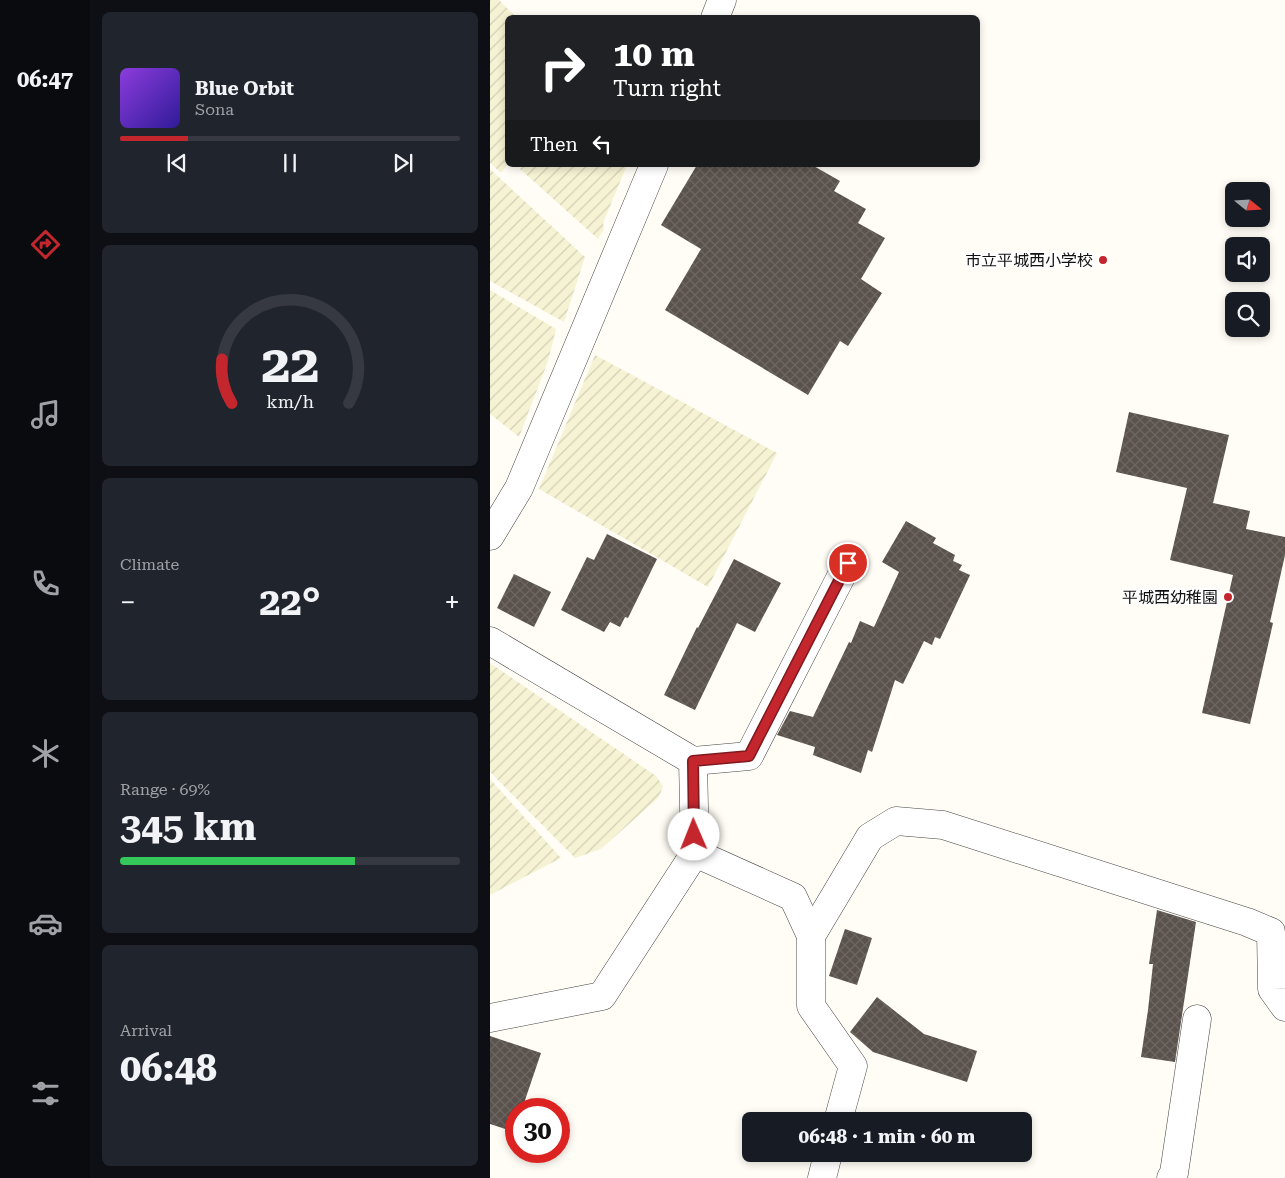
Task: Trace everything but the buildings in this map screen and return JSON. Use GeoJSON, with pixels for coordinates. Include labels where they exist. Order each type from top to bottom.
{"type":"FeatureCollection","features":[{"type":"Feature","properties":{"kind":"street"},"geometry":{"type":"LineString","coordinates":[[716,15],[722,0]]}},
{"type":"Feature","properties":{"kind":"street"},"geometry":{"type":"LineString","coordinates":[[490,536],[520,488],[653,167]]}},
{"type":"Feature","properties":{"kind":"street"},"geometry":{"type":"LineString","coordinates":[[490,641],[693,761],[749,756],[848,563]]}},
{"type":"Feature","properties":{"kind":"street"},"geometry":{"type":"LineString","coordinates":[[490,1018],[602,996],[695,853],[693,761]]}},
{"type":"Feature","properties":{"kind":"street"},"geometry":{"type":"LineString","coordinates":[[811,936],[870,837],[896,821],[943,824],[1238,919],[1271,932],[1272,989],[1285,1007]]}},
{"type":"Feature","properties":{"kind":"street"},"geometry":{"type":"LineString","coordinates":[[695,853],[793,897],[811,936],[811,1006],[853,1066],[840,1112]]}},
{"type":"Feature","properties":{"kind":"street"},"geometry":{"type":"LineString","coordinates":[[1171,1178],[1174,1173],[1197,1019]]}},
{"type":"Feature","properties":{"kind":"street"},"geometry":{"type":"LineString","coordinates":[[822,1178],[826,1162]]}},
{"type":"Feature","properties":{"kind":"shaded area"},"geometry":{"type":"Polygon","coordinates":[[[490,0],[499,0],[514,15],[505,15],[506,167],[501,173],[490,163],[490,0]]]}},
{"type":"Feature","properties":{"kind":"shaded area"},"geometry":{"type":"Polygon","coordinates":[[[522,167],[626,167],[603,223],[604,229],[598,239],[520,169],[522,167]]]}},
{"type":"Feature","properties":{"kind":"shaded area"},"geometry":{"type":"Polygon","coordinates":[[[490,169],[585,257],[564,322],[490,281],[490,169]]]}},
{"type":"Feature","properties":{"kind":"shaded area"},"geometry":{"type":"Polygon","coordinates":[[[490,290],[556,329],[548,361],[519,437],[490,414],[490,290]]]}},
{"type":"Feature","properties":{"kind":"shaded area"},"geometry":{"type":"Polygon","coordinates":[[[595,355],[777,453],[708,587],[539,489],[595,355]]]}},
{"type":"Feature","properties":{"kind":"shaded area"},"geometry":{"type":"Polygon","coordinates":[[[490,663],[656,776],[663,786],[659,797],[601,849],[575,858],[490,772],[490,663]]]}},
{"type":"Feature","properties":{"kind":"shaded area"},"geometry":{"type":"Polygon","coordinates":[[[490,779],[561,858],[490,895],[490,779]]]}},
{"type":"Feature","properties":{"kind":"place","name":"市立平城西小学校"},"geometry":{"type":"Point","coordinates":[1103,260]}},
{"type":"Feature","properties":{"kind":"place","name":"平城西幼稚園"},"geometry":{"type":"Point","coordinates":[1228,597]}},
{"type":"Feature","properties":{"kind":"route"},"geometry":{"type":"LineString","coordinates":[[694,835],[693,761],[749,756],[848,563]]}}]}
